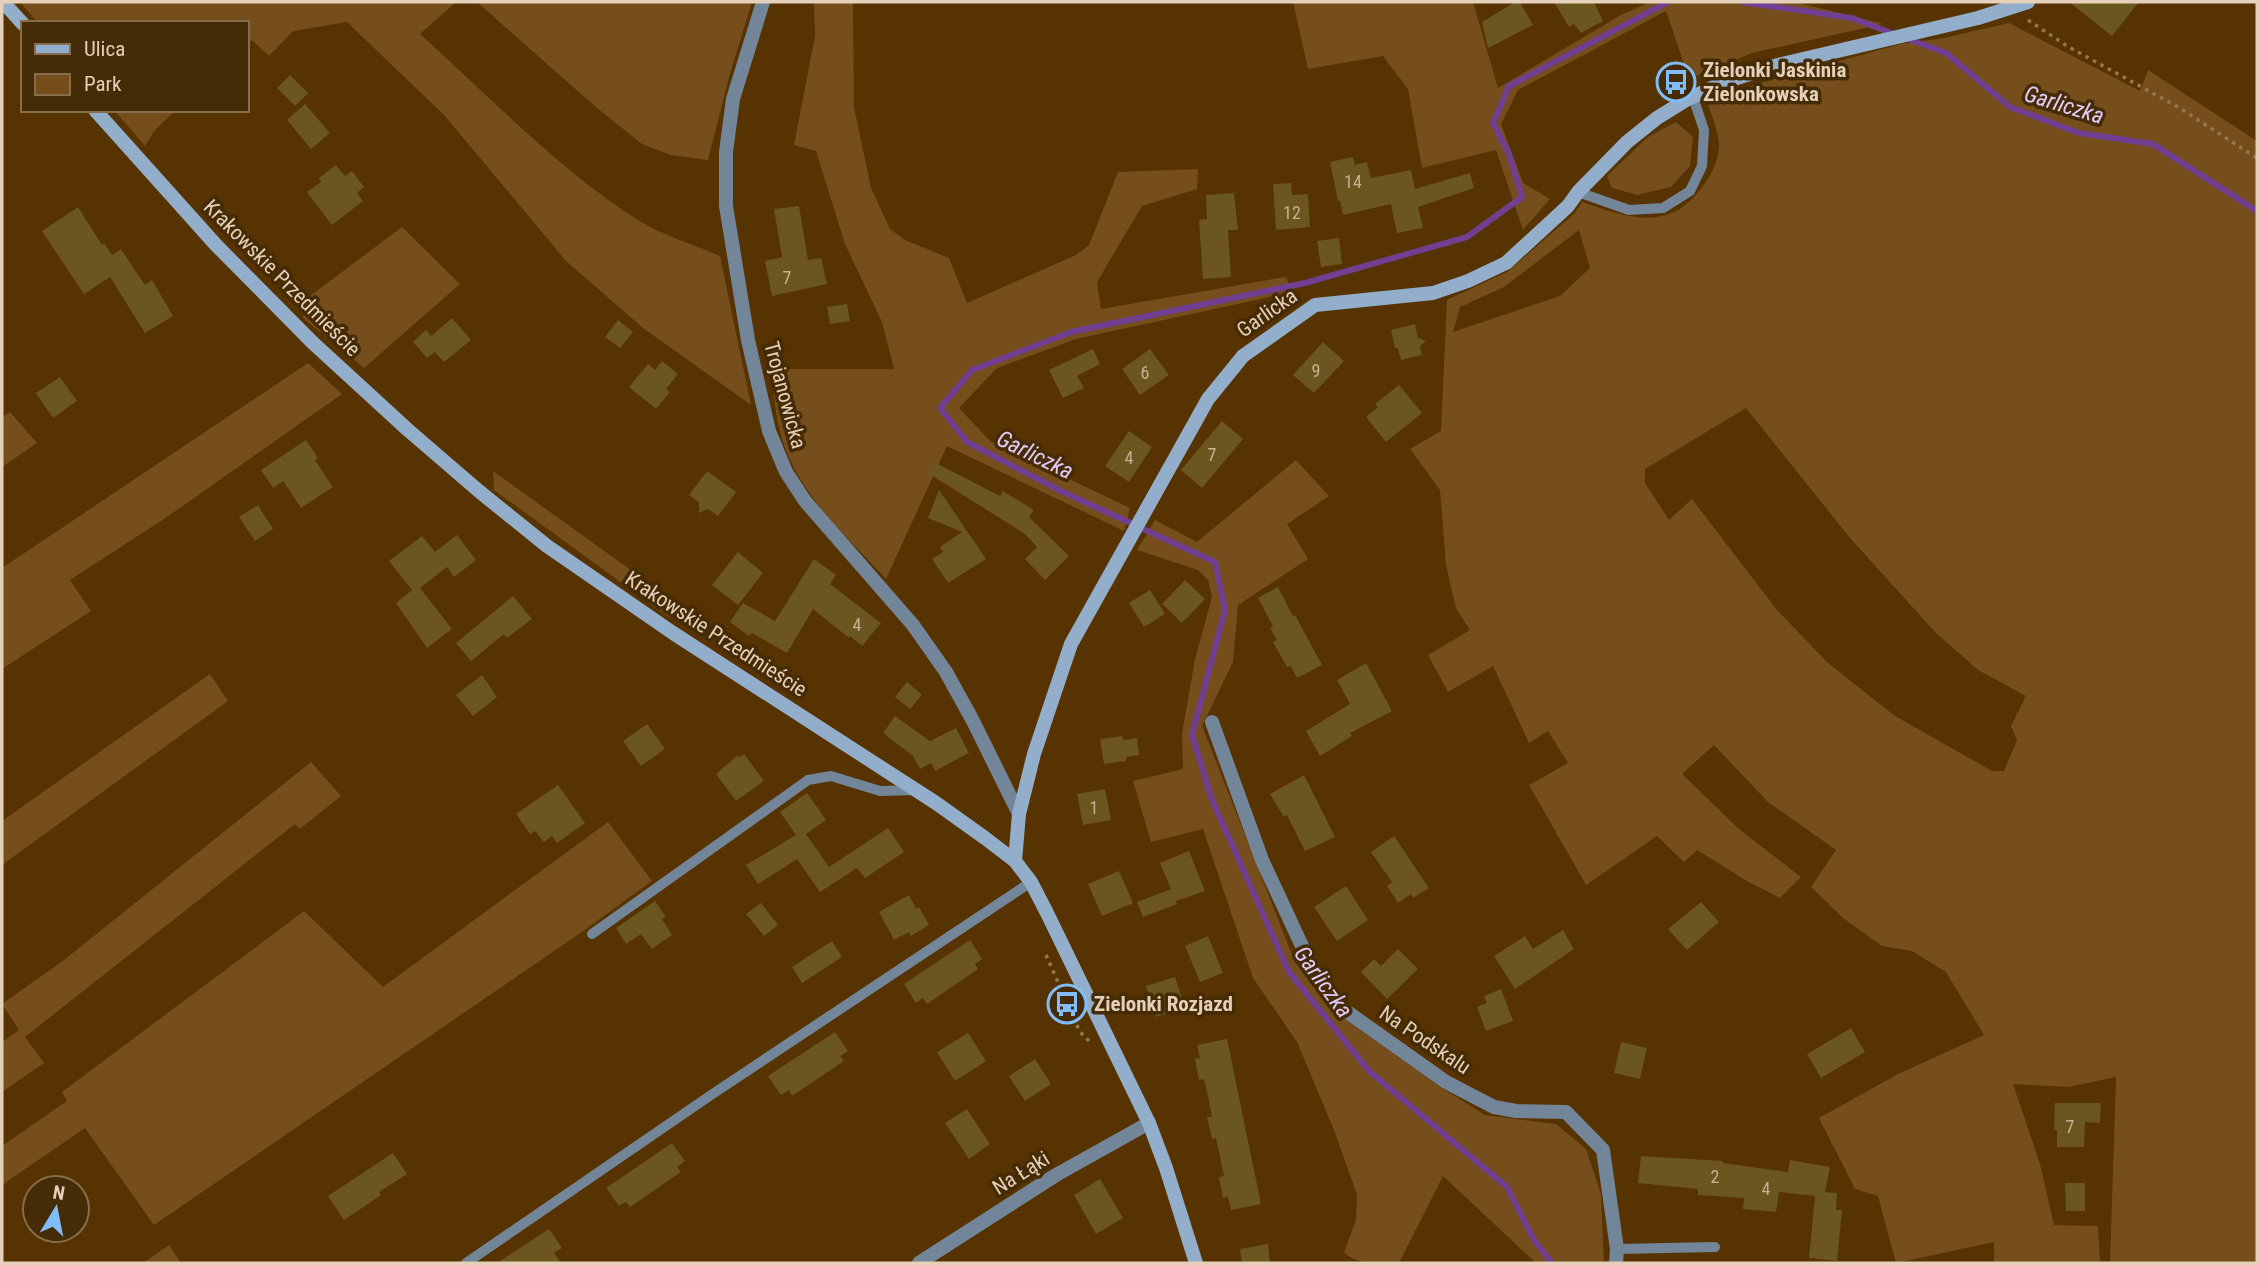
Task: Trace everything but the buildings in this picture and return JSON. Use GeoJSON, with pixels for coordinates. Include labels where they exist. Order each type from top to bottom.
{"type":"FeatureCollection","features":[{"type":"Feature","properties":{"kind":"main road"},"geometry":{"type":"LineString","coordinates":[[3,2],[21,22]]}},
{"type":"Feature","properties":{"kind":"main road"},"geometry":{"type":"LineString","coordinates":[[2011,8],[2028,2]]}},
{"type":"Feature","properties":{"kind":"main road","name":"Garlicka"},"geometry":{"type":"LineString","coordinates":[[1015,861],[1018,814],[1034,754],[1072,644],[1208,399],[1243,356],[1315,305],[1433,293],[1468,281],[1506,263],[1568,206],[1577,192],[1627,142],[1657,118],[1693,97],[1746,74],[2011,8]]}},
{"type":"Feature","properties":{"kind":"main road","name":"Krakowskie Przedmieście"},"geometry":{"type":"LineString","coordinates":[[97,112],[216,245],[312,342],[480,492],[547,546],[673,633],[916,790],[1015,861],[1031,882],[1149,1123],[1196,1263]]}},
{"type":"Feature","properties":{"kind":"street","name":"Trojanowicka"},"geometry":{"type":"LineString","coordinates":[[763,2],[733,99],[726,152],[726,206],[748,340],[769,431],[786,472],[805,501],[913,625],[946,672],[1018,814]]}},
{"type":"Feature","properties":{"kind":"street","name":"Na Podskalu"},"geometry":{"type":"LineString","coordinates":[[1212,722],[1262,860],[1308,961],[1336,1004],[1446,1082],[1494,1107],[1516,1111],[1566,1112],[1603,1150],[1616,1256]]}},
{"type":"Feature","properties":{"kind":"street","name":"Na Łąki"},"geometry":{"type":"LineString","coordinates":[[919,1263],[1056,1175],[1149,1123]]}},
{"type":"Feature","properties":{"kind":"lane"},"geometry":{"type":"LineString","coordinates":[[1577,192],[1629,210],[1664,208],[1690,191],[1702,166],[1704,130],[1693,97]]}},
{"type":"Feature","properties":{"kind":"lane"},"geometry":{"type":"LineString","coordinates":[[592,934],[808,780],[831,776],[880,791],[916,790]]}},
{"type":"Feature","properties":{"kind":"lane"},"geometry":{"type":"LineString","coordinates":[[466,1263],[1031,882]]}},
{"type":"Feature","properties":{"kind":"lane"},"geometry":{"type":"LineString","coordinates":[[1616,1256],[1714,1247]]}},
{"type":"Feature","properties":{"kind":"path"},"geometry":{"type":"LineString","coordinates":[[2011,8],[2067,46],[2178,107],[2257,158]]}},
{"type":"Feature","properties":{"kind":"green space"},"geometry":{"type":"Polygon","coordinates":[[[20,2],[456,2],[420,34],[554,157],[611,202],[650,227],[720,256],[751,405],[643,328],[566,261],[444,115],[347,22],[293,31],[269,56],[252,40],[248,44],[248,21],[36,21],[20,2]]]}},
{"type":"Feature","properties":{"kind":"green space"},"geometry":{"type":"Polygon","coordinates":[[[477,2],[752,2],[708,160],[671,155],[642,144],[477,2]]]}},
{"type":"Feature","properties":{"kind":"green space"},"geometry":{"type":"Polygon","coordinates":[[[814,2],[853,2],[854,107],[871,188],[890,229],[905,240],[949,258],[967,303],[1076,255],[1089,245],[1118,172],[1198,169],[1197,189],[1142,206],[1097,282],[1101,309],[1285,277],[1299,298],[1290,306],[1279,295],[1076,339],[997,368],[959,408],[991,442],[1130,508],[1124,531],[947,446],[886,579],[827,516],[801,481],[780,432],[768,351],[780,348],[782,369],[894,369],[882,322],[845,244],[816,151],[794,145],[815,36],[814,2]]]}},
{"type":"Feature","properties":{"kind":"green space"},"geometry":{"type":"Polygon","coordinates":[[[1293,2],[1473,2],[1498,88],[1621,15],[1650,2],[1785,2],[1883,24],[1752,53],[1689,79],[1666,11],[1518,90],[1501,124],[1523,183],[1550,199],[1523,230],[1496,150],[1422,168],[1408,89],[1383,56],[1308,69],[1293,2]]]}},
{"type":"Feature","properties":{"kind":"green space"},"geometry":{"type":"Polygon","coordinates":[[[2009,23],[2140,91],[2148,70],[2257,141],[2257,1263],[2110,1263],[2116,1077],[2068,1087],[2013,1084],[2040,1164],[2054,1225],[2098,1226],[2100,1263],[1994,1263],[1994,1242],[1896,1263],[1878,1196],[1855,1189],[1819,1118],[1898,1074],[1984,1035],[1946,972],[1912,951],[1882,946],[1843,918],[1811,887],[1836,850],[1768,802],[1714,745],[1682,774],[1739,829],[1801,877],[1780,898],[1697,850],[1684,862],[1657,836],[1586,885],[1529,785],[1568,763],[1548,731],[1529,743],[1493,666],[1448,692],[1428,655],[1470,630],[1456,608],[1446,565],[1440,490],[1410,449],[1441,431],[1447,300],[1507,272],[1574,214],[1582,202],[1616,213],[1647,218],[1677,211],[1703,186],[1716,163],[1718,136],[1708,104],[1753,85],[1901,44],[1944,38],[2009,23]],[[1579,230],[1504,287],[1460,307],[1453,332],[1560,296],[1590,268],[1579,230]],[[1746,408],[1645,469],[1645,483],[1669,520],[1692,499],[1777,610],[1828,663],[1895,716],[1992,771],[2004,771],[2017,740],[2011,726],[2026,696],[1978,670],[1935,632],[1850,538],[1746,408]]]}},
{"type":"Feature","properties":{"kind":"green space"},"geometry":{"type":"Polygon","coordinates":[[[116,112],[174,112],[154,131],[145,146],[116,112]]]}},
{"type":"Feature","properties":{"kind":"green space"},"geometry":{"type":"Polygon","coordinates":[[[1676,122],[1693,137],[1690,166],[1671,187],[1637,195],[1612,188],[1607,176],[1648,137],[1676,122]]]}},
{"type":"Feature","properties":{"kind":"green space"},"geometry":{"type":"Polygon","coordinates":[[[402,227],[460,284],[364,368],[303,318],[306,299],[402,227]]]}},
{"type":"Feature","properties":{"kind":"green space"},"geometry":{"type":"Polygon","coordinates":[[[308,363],[342,394],[167,517],[70,580],[91,611],[2,669],[2,568],[308,363]]]}},
{"type":"Feature","properties":{"kind":"green space"},"geometry":{"type":"Polygon","coordinates":[[[10,412],[37,443],[2,467],[2,417],[10,412]]]}},
{"type":"Feature","properties":{"kind":"green space"},"geometry":{"type":"Polygon","coordinates":[[[1296,460],[1329,496],[1287,524],[1308,559],[1238,605],[1233,662],[1202,726],[1295,962],[1332,1010],[1442,1088],[1485,1115],[1556,1124],[1586,1149],[1601,1194],[1604,1263],[1536,1263],[1443,1176],[1399,1263],[1363,1261],[1344,1253],[1356,1220],[1357,1195],[1334,1130],[1297,1042],[1253,978],[1203,829],[1151,842],[1133,781],[1183,769],[1182,734],[1195,659],[1212,597],[1208,580],[1198,570],[1137,550],[1155,520],[1197,542],[1296,460]]]}},
{"type":"Feature","properties":{"kind":"green space"},"geometry":{"type":"Polygon","coordinates":[[[493,471],[681,606],[670,618],[494,490],[493,471]]]}},
{"type":"Feature","properties":{"kind":"green space"},"geometry":{"type":"Polygon","coordinates":[[[210,674],[228,701],[2,865],[2,821],[210,674]]]}},
{"type":"Feature","properties":{"kind":"green space"},"geometry":{"type":"Polygon","coordinates":[[[311,762],[341,796],[300,829],[295,824],[25,1037],[44,1063],[2,1092],[2,1042],[19,1030],[2,1004],[64,960],[311,762]]]}},
{"type":"Feature","properties":{"kind":"green space"},"geometry":{"type":"Polygon","coordinates":[[[608,822],[652,881],[579,934],[154,1225],[85,1128],[2,1185],[2,1146],[67,1101],[62,1092],[304,911],[383,987],[608,822]]]}},
{"type":"Feature","properties":{"kind":"green space"},"geometry":{"type":"Polygon","coordinates":[[[169,1245],[181,1263],[143,1263],[169,1245]]]}},
{"type":"Feature","properties":{"kind":"waterway","name":"Garliczka"},"geometry":{"type":"LineString","coordinates":[[1552,1263],[1534,1240],[1507,1187],[1369,1071],[1289,972],[1212,800],[1192,735],[1225,610],[1215,562],[1061,491],[967,442],[940,408],[972,370],[1071,332],[1305,283],[1467,237],[1522,197],[1509,154],[1493,123],[1509,86],[1668,2]]}},
{"type":"Feature","properties":{"kind":"waterway","name":"Garliczka"},"geometry":{"type":"LineString","coordinates":[[1742,2],[1852,18],[1894,34]]}},
{"type":"Feature","properties":{"kind":"waterway","name":"Garliczka"},"geometry":{"type":"LineString","coordinates":[[1908,39],[1946,53],[2010,107],[2079,133],[2153,144],[2257,211]]}},
{"type":"Feature","properties":{"kind":"place","name":"Zielonki Jaskinia Zielonkowska"},"geometry":{"type":"Point","coordinates":[1676,82]}},
{"type":"Feature","properties":{"kind":"place","name":"Zielonki Rozjazd"},"geometry":{"type":"Point","coordinates":[1067,1004]}}]}
